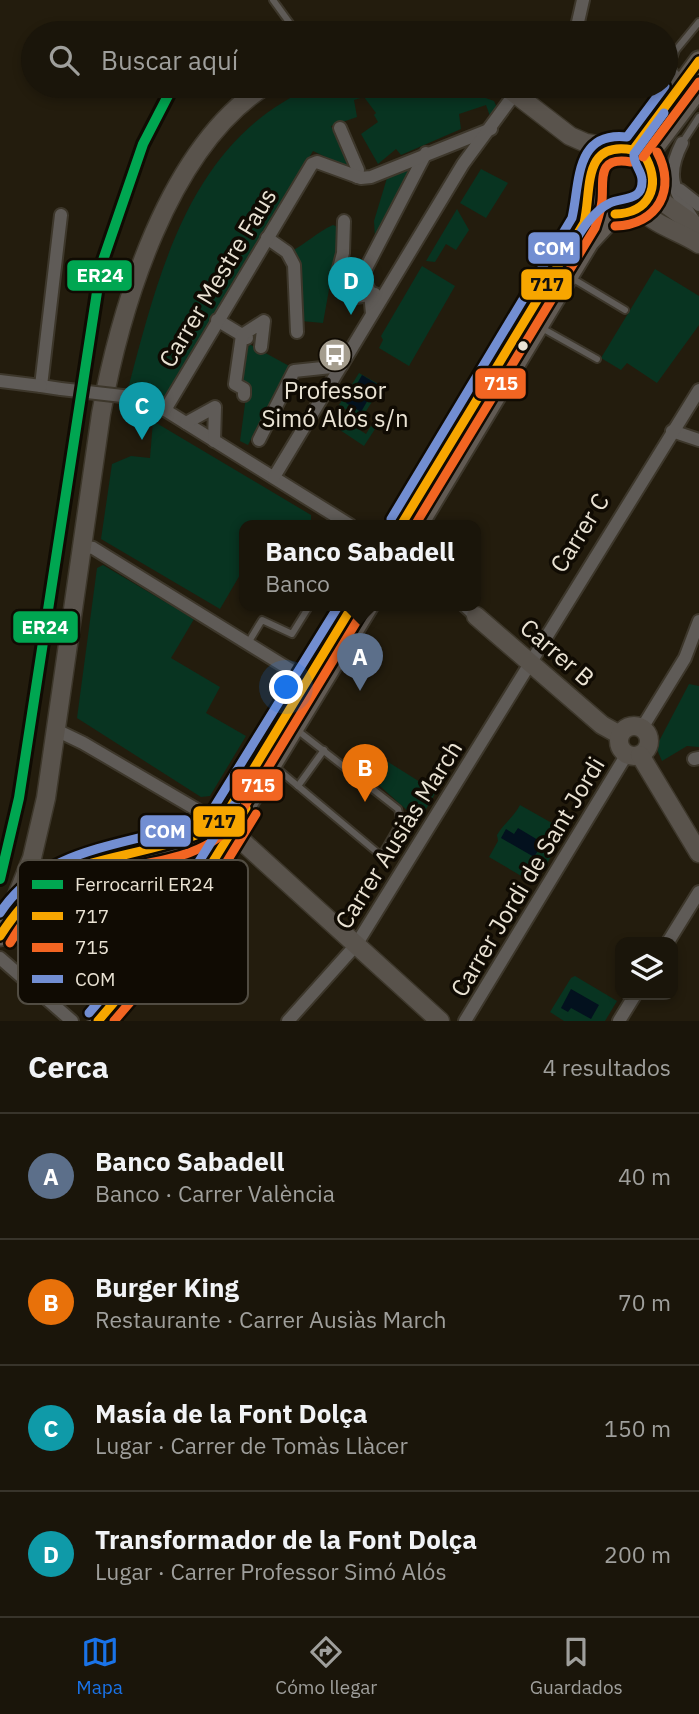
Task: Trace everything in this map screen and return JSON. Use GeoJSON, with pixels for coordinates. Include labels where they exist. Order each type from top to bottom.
{"type":"FeatureCollection","features":[{"type":"Feature","properties":{"kind":"main road"},"geometry":{"type":"LineString","coordinates":[[404,520],[584,223],[590,194],[591,167],[603,154],[632,152],[679,114],[679,77],[699,61]]}},
{"type":"Feature","properties":{"kind":"main road"},"geometry":{"type":"LineString","coordinates":[[632,152],[666,98]]}},
{"type":"Feature","properties":{"kind":"main road"},"geometry":{"type":"LineString","coordinates":[[590,194],[602,208],[615,214],[626,215],[641,209],[664,186],[654,172],[632,152]]}},
{"type":"Feature","properties":{"kind":"main road"},"geometry":{"type":"LineString","coordinates":[[421,520],[597,230],[615,214]]}},
{"type":"Feature","properties":{"kind":"main road"},"geometry":{"type":"LineString","coordinates":[[210,860],[307,680],[348,611]]}},
{"type":"Feature","properties":{"kind":"main road"},"geometry":{"type":"LineString","coordinates":[[100,860],[226,827],[273,765],[365,611]]}},
{"type":"Feature","properties":{"kind":"main road"},"geometry":{"type":"LineString","coordinates":[[170,842],[186,852],[191,860]]}},
{"type":"Feature","properties":{"kind":"main road"},"geometry":{"type":"LineString","coordinates":[[1,933],[18,911]]}},
{"type":"Feature","properties":{"kind":"main road"},"geometry":{"type":"LineString","coordinates":[[98,1021],[113,1004]]}},
{"type":"Feature","properties":{"kind":"street"},"geometry":{"type":"LineString","coordinates":[[578,21],[583,0]]}},
{"type":"Feature","properties":{"kind":"street"},"geometry":{"type":"LineString","coordinates":[[30,860],[56,730],[111,363],[150,243],[206,139],[247,98]]}},
{"type":"Feature","properties":{"kind":"street"},"geometry":{"type":"LineString","coordinates":[[274,477],[463,164],[491,129],[506,98]]}},
{"type":"Feature","properties":{"kind":"street"},"geometry":{"type":"LineString","coordinates":[[521,98],[570,136],[586,143],[632,152]]}},
{"type":"Feature","properties":{"kind":"street"},"geometry":{"type":"LineString","coordinates":[[341,128],[358,170],[357,177],[376,176],[426,153],[491,129]]}},
{"type":"Feature","properties":{"kind":"street"},"geometry":{"type":"LineString","coordinates":[[682,144],[664,186],[664,203],[699,228]]}},
{"type":"Feature","properties":{"kind":"street"},"geometry":{"type":"LineString","coordinates":[[440,148],[457,152],[463,164]]}},
{"type":"Feature","properties":{"kind":"street"},"geometry":{"type":"LineString","coordinates":[[372,314],[370,294],[362,276],[426,153]]}},
{"type":"Feature","properties":{"kind":"street","name":"Carrer Mestre Faus"},"geometry":{"type":"LineString","coordinates":[[165,410],[308,168],[317,162],[357,177]]}},
{"type":"Feature","properties":{"kind":"street"},"geometry":{"type":"LineString","coordinates":[[664,186],[699,205]]}},
{"type":"Feature","properties":{"kind":"street"},"geometry":{"type":"LineString","coordinates":[[641,209],[648,218],[681,232],[699,244]]}},
{"type":"Feature","properties":{"kind":"street"},"geometry":{"type":"LineString","coordinates":[[41,386],[61,215]]}},
{"type":"Feature","properties":{"kind":"street"},"geometry":{"type":"LineString","coordinates":[[344,221],[343,253],[337,280],[356,297],[386,292]]}},
{"type":"Feature","properties":{"kind":"street"},"geometry":{"type":"LineString","coordinates":[[267,238],[287,252],[294,265],[297,332]]}},
{"type":"Feature","properties":{"kind":"street"},"geometry":{"type":"LineString","coordinates":[[217,320],[243,335],[263,348],[264,321],[243,335],[232,383],[244,389],[244,395]]}},
{"type":"Feature","properties":{"kind":"street"},"geometry":{"type":"LineString","coordinates":[[259,440],[295,371],[341,366]]}},
{"type":"Feature","properties":{"kind":"street"},"geometry":{"type":"LineString","coordinates":[[0,381],[131,397],[165,410],[342,520]]}},
{"type":"Feature","properties":{"kind":"street","name":"Carrer C"},"geometry":{"type":"LineString","coordinates":[[530,661],[699,390]]}},
{"type":"Feature","properties":{"kind":"street"},"geometry":{"type":"LineString","coordinates":[[186,423],[215,407],[214,441]]}},
{"type":"Feature","properties":{"kind":"street"},"geometry":{"type":"LineString","coordinates":[[672,431],[699,440]]}},
{"type":"Feature","properties":{"kind":"street"},"geometry":{"type":"LineString","coordinates":[[82,546],[93,548],[307,680]]}},
{"type":"Feature","properties":{"kind":"street","name":"Carrer B"},"geometry":{"type":"LineString","coordinates":[[471,611],[602,725],[620,735]]}},
{"type":"Feature","properties":{"kind":"street"},"geometry":{"type":"LineString","coordinates":[[642,728],[685,658],[699,621]]}},
{"type":"Feature","properties":{"kind":"street","name":"Carrer Ausiàs March"},"geometry":{"type":"LineString","coordinates":[[288,1021],[356,945],[530,661]]}},
{"type":"Feature","properties":{"kind":"street"},"geometry":{"type":"LineString","coordinates":[[633,755],[649,744],[642,728],[631,726],[620,735],[620,748],[633,755],[699,853]]}},
{"type":"Feature","properties":{"kind":"street"},"geometry":{"type":"LineString","coordinates":[[56,730],[226,827],[440,1021]]}},
{"type":"Feature","properties":{"kind":"street","name":"Carrer Jordi de Sant Jordi"},"geometry":{"type":"LineString","coordinates":[[465,1021],[633,755]]}},
{"type":"Feature","properties":{"kind":"street"},"geometry":{"type":"LineString","coordinates":[[1,933],[18,890]]}},
{"type":"Feature","properties":{"kind":"street"},"geometry":{"type":"LineString","coordinates":[[671,937],[699,892]]}},
{"type":"Feature","properties":{"kind":"street"},"geometry":{"type":"LineString","coordinates":[[0,958],[18,974]]}},
{"type":"Feature","properties":{"kind":"street"},"geometry":{"type":"LineString","coordinates":[[619,1021],[632,1000]]}},
{"type":"Feature","properties":{"kind":"street"},"geometry":{"type":"LineString","coordinates":[[53,1004],[72,1021]]}},
{"type":"Feature","properties":{"kind":"lane"},"geometry":{"type":"LineString","coordinates":[[273,0],[288,21]]}},
{"type":"Feature","properties":{"kind":"lane"},"geometry":{"type":"LineString","coordinates":[[678,48],[699,22]]}},
{"type":"Feature","properties":{"kind":"lane"},"geometry":{"type":"LineString","coordinates":[[679,114],[699,103]]}},
{"type":"Feature","properties":{"kind":"lane"},"geometry":{"type":"LineString","coordinates":[[682,144],[699,117]]}},
{"type":"Feature","properties":{"kind":"lane"},"geometry":{"type":"LineString","coordinates":[[568,276],[625,310]]}},
{"type":"Feature","properties":{"kind":"lane"},"geometry":{"type":"LineString","coordinates":[[538,326],[597,359]]}},
{"type":"Feature","properties":{"kind":"lane"},"geometry":{"type":"LineString","coordinates":[[248,643],[262,620],[292,634],[306,611]]}},
{"type":"Feature","properties":{"kind":"lane"},"geometry":{"type":"LineString","coordinates":[[273,765],[378,853],[383,853],[401,822],[400,813],[295,728]]}},
{"type":"Feature","properties":{"kind":"lane"},"geometry":{"type":"LineString","coordinates":[[298,786],[324,750]]}},
{"type":"Feature","properties":{"kind":"green space"},"geometry":{"type":"Polygon","coordinates":[[[293,98],[361,98],[354,100],[357,117],[331,126],[349,168],[313,151],[164,397],[129,385],[154,296],[169,252],[188,211],[210,172],[238,138],[273,109],[293,98]]]}},
{"type":"Feature","properties":{"kind":"green space"},"geometry":{"type":"Polygon","coordinates":[[[365,98],[486,98],[494,101],[499,112],[490,116],[486,105],[459,114],[461,129],[401,155],[396,149],[378,164],[361,134],[378,122],[374,115],[376,113],[365,98]]]}},
{"type":"Feature","properties":{"kind":"green space"},"geometry":{"type":"Polygon","coordinates":[[[412,168],[375,238],[374,221],[387,178],[412,168]]]}},
{"type":"Feature","properties":{"kind":"green space"},"geometry":{"type":"Polygon","coordinates":[[[481,169],[508,183],[486,218],[460,203],[481,169]]]}},
{"type":"Feature","properties":{"kind":"green space"},"geometry":{"type":"Polygon","coordinates":[[[457,209],[469,230],[456,250],[446,244],[435,262],[426,261],[457,209]]]}},
{"type":"Feature","properties":{"kind":"green space"},"geometry":{"type":"Polygon","coordinates":[[[333,225],[340,228],[323,323],[301,321],[292,251],[333,225]]]}},
{"type":"Feature","properties":{"kind":"green space"},"geometry":{"type":"Polygon","coordinates":[[[422,266],[455,286],[409,366],[379,348],[383,340],[381,336],[422,266]]]}},
{"type":"Feature","properties":{"kind":"green space"},"geometry":{"type":"Polygon","coordinates":[[[655,269],[699,296],[699,325],[657,383],[627,363],[621,370],[601,358],[655,269]]]}},
{"type":"Feature","properties":{"kind":"green space"},"geometry":{"type":"Polygon","coordinates":[[[249,344],[291,367],[276,401],[264,413],[248,445],[240,441],[247,389],[239,382],[249,344]]]}},
{"type":"Feature","properties":{"kind":"green space"},"geometry":{"type":"Polygon","coordinates":[[[359,373],[382,386],[361,419],[357,416],[352,425],[366,434],[371,426],[375,429],[364,446],[340,430],[345,422],[348,424],[353,415],[356,416],[339,405],[359,373]]]}},
{"type":"Feature","properties":{"kind":"green space"},"geometry":{"type":"Polygon","coordinates":[[[153,421],[311,515],[311,520],[239,520],[239,577],[220,609],[101,539],[112,464],[131,456],[150,458],[153,421]]]}},
{"type":"Feature","properties":{"kind":"green space"},"geometry":{"type":"Polygon","coordinates":[[[103,565],[194,619],[171,658],[220,687],[206,713],[246,736],[210,796],[201,797],[77,718],[97,568],[103,565]]]}},
{"type":"Feature","properties":{"kind":"green space"},"geometry":{"type":"Polygon","coordinates":[[[689,684],[699,686],[699,747],[687,746],[662,761],[656,747],[689,684]]]}},
{"type":"Feature","properties":{"kind":"green space"},"geometry":{"type":"Polygon","coordinates":[[[377,755],[436,792],[419,821],[362,770],[367,762],[371,765],[377,755]]]}},
{"type":"Feature","properties":{"kind":"green space"},"geometry":{"type":"Polygon","coordinates":[[[520,805],[566,831],[535,884],[489,857],[498,841],[497,835],[520,805]]]}},
{"type":"Feature","properties":{"kind":"green space"},"geometry":{"type":"Polygon","coordinates":[[[575,976],[617,1001],[605,1021],[564,1021],[550,1012],[571,978],[575,976]]]}},
{"type":"Feature","properties":{"kind":"water"},"geometry":{"type":"Polygon","coordinates":[[[362,375],[377,384],[361,412],[346,403],[362,375]]]}},
{"type":"Feature","properties":{"kind":"water"},"geometry":{"type":"Polygon","coordinates":[[[518,828],[543,843],[534,857],[501,838],[506,829],[514,834],[518,828]]]}},
{"type":"Feature","properties":{"kind":"water"},"geometry":{"type":"Polygon","coordinates":[[[571,989],[599,1005],[591,1019],[571,1008],[568,1012],[561,1008],[571,989]]]}},
{"type":"Feature","properties":{"kind":"rail line","name":"ER24"},"geometry":{"type":"LineString","coordinates":[[0,879],[19,798],[101,266],[143,144],[167,98]]}},
{"type":"Feature","properties":{"kind":"transit line","name":"717"},"geometry":{"type":"LineString","coordinates":[[678,89],[699,61]]}},
{"type":"Feature","properties":{"kind":"transit line","name":"715"},"geometry":{"type":"LineString","coordinates":[[643,157],[699,82]]}},
{"type":"Feature","properties":{"kind":"transit line","name":"COM"},"geometry":{"type":"LineString","coordinates":[[391,519],[572,218],[579,176],[588,151],[597,142],[610,137],[627,137],[656,98]]}},
{"type":"Feature","properties":{"kind":"transit line","name":"717"},"geometry":{"type":"LineString","coordinates":[[633,150],[672,98]]}},
{"type":"Feature","properties":{"kind":"transit line","name":"COM"},"geometry":{"type":"LineString","coordinates":[[565,258],[584,228],[602,207],[631,198],[639,192],[642,177],[634,154],[664,113]]}},
{"type":"Feature","properties":{"kind":"transit line","name":"717"},"geometry":{"type":"LineString","coordinates":[[404,520],[584,223],[589,183],[597,160],[616,149],[633,150]]}},
{"type":"Feature","properties":{"kind":"transit line","name":"715"},"geometry":{"type":"LineString","coordinates":[[615,226],[643,219],[660,202],[665,179],[657,152]]}},
{"type":"Feature","properties":{"kind":"transit line","name":"717"},"geometry":{"type":"LineString","coordinates":[[615,214],[636,209],[649,196],[652,179],[646,158]]}},
{"type":"Feature","properties":{"kind":"transit line","name":"715"},"geometry":{"type":"LineString","coordinates":[[418,520],[595,228],[601,208],[604,171],[612,163],[631,162]]}},
{"type":"Feature","properties":{"kind":"transit line","name":"COM"},"geometry":{"type":"LineString","coordinates":[[65,860],[208,817],[335,611]]}},
{"type":"Feature","properties":{"kind":"transit line","name":"717"},"geometry":{"type":"LineString","coordinates":[[105,860],[191,837],[225,816],[349,611]]}},
{"type":"Feature","properties":{"kind":"transit line","name":"715"},"geometry":{"type":"LineString","coordinates":[[161,860],[195,851],[217,839],[235,822],[363,611]]}},
{"type":"Feature","properties":{"kind":"transit line","name":"COM"},"geometry":{"type":"LineString","coordinates":[[200,860],[236,802]]}},
{"type":"Feature","properties":{"kind":"transit line","name":"717"},"geometry":{"type":"LineString","coordinates":[[214,860],[246,808]]}},
{"type":"Feature","properties":{"kind":"transit line","name":"715"},"geometry":{"type":"LineString","coordinates":[[228,860],[256,814]]}},
{"type":"Feature","properties":{"kind":"transit line","name":"COM"},"geometry":{"type":"LineString","coordinates":[[0,913],[18,891]]}},
{"type":"Feature","properties":{"kind":"transit line","name":"717"},"geometry":{"type":"LineString","coordinates":[[0,936],[18,911]]}},
{"type":"Feature","properties":{"kind":"transit line","name":"715"},"geometry":{"type":"LineString","coordinates":[[10,943],[18,930]]}},
{"type":"Feature","properties":{"kind":"transit line","name":"COM"},"geometry":{"type":"LineString","coordinates":[[89,1013],[97,1004]]}},
{"type":"Feature","properties":{"kind":"transit line","name":"717"},"geometry":{"type":"LineString","coordinates":[[98,1021],[113,1004]]}},
{"type":"Feature","properties":{"kind":"transit line","name":"715"},"geometry":{"type":"LineString","coordinates":[[114,1021],[129,1004]]}},
{"type":"Feature","properties":{"kind":"place","name":"Transformador de la Font Dolça"},"geometry":{"type":"Point","coordinates":[351,315]}},
{"type":"Feature","properties":{"kind":"place","name":"Professor Simó Alós s/n"},"geometry":{"type":"Point","coordinates":[335,355]}},
{"type":"Feature","properties":{"kind":"place","name":"Masía de la Font Dolça"},"geometry":{"type":"Point","coordinates":[142,440]}},
{"type":"Feature","properties":{"kind":"place","name":"Banco Sabadell"},"geometry":{"type":"Point","coordinates":[360,691]}},
{"type":"Feature","properties":{"kind":"place","name":"Burger King"},"geometry":{"type":"Point","coordinates":[365,802]}}]}
